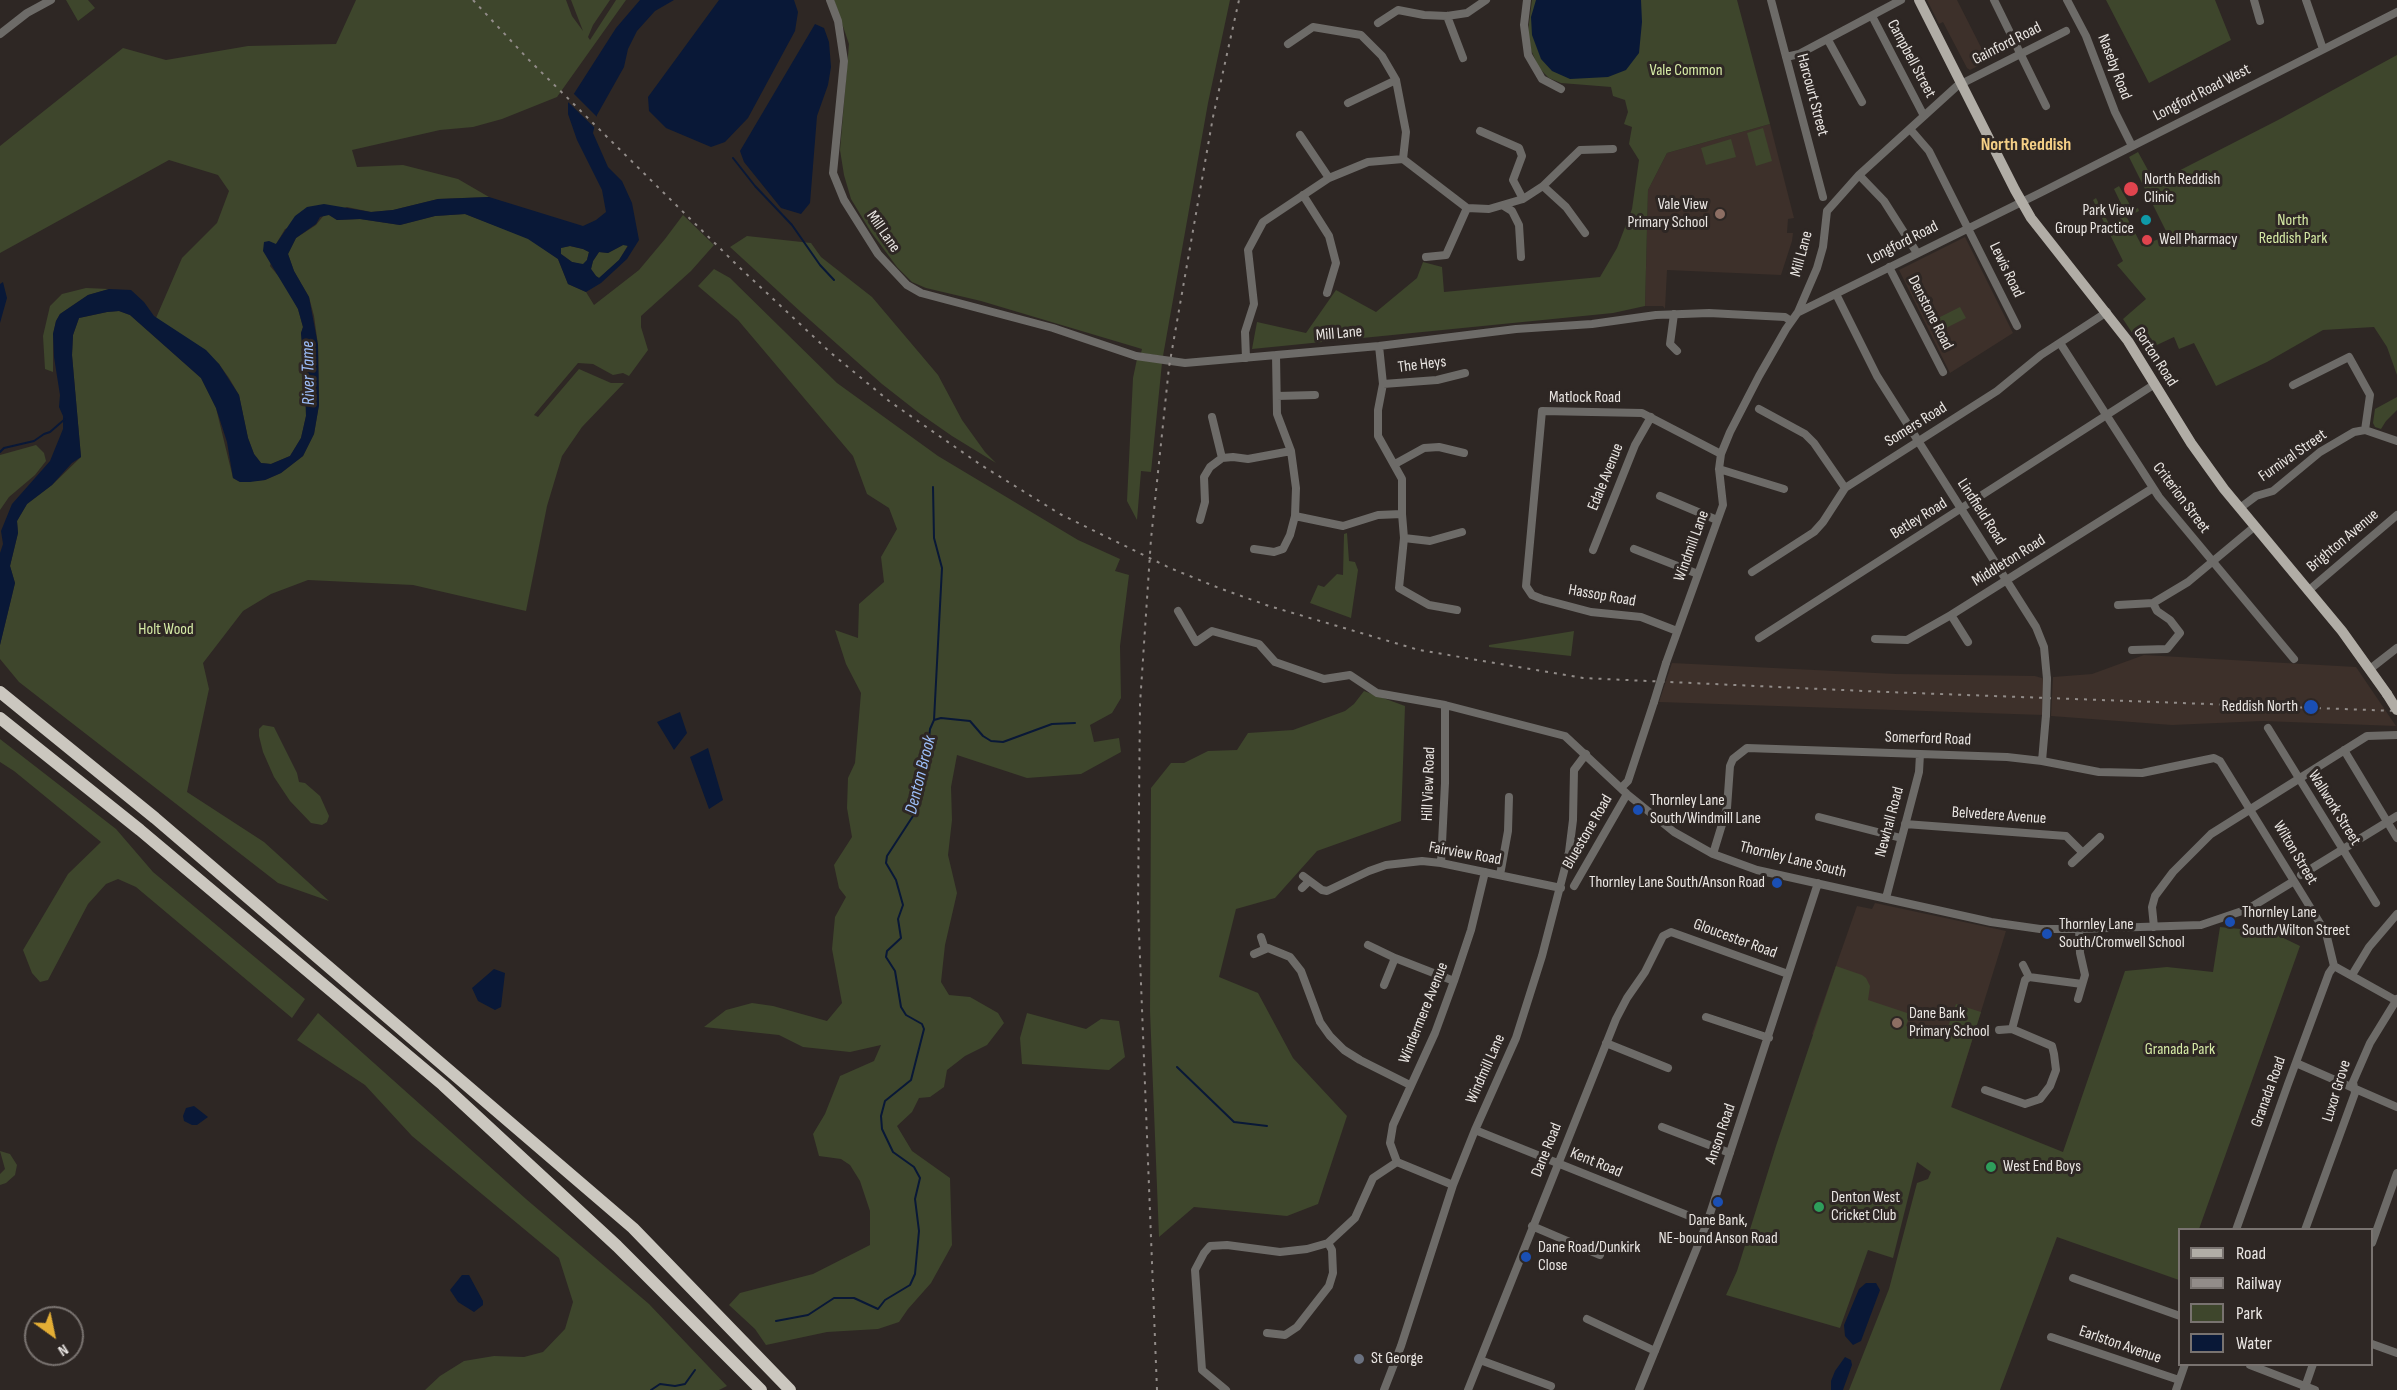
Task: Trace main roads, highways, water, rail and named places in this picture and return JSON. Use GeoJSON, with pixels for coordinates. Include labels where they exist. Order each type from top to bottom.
{"type":"FeatureCollection","features":[{"type":"Feature","properties":{"kind":"highway"},"geometry":{"type":"LineString","coordinates":[[0,692],[155,818],[633,1228],[790,1390]]}},
{"type":"Feature","properties":{"kind":"highway"},"geometry":{"type":"LineString","coordinates":[[3,720],[140,830],[443,1085],[617,1246],[761,1390]]}},
{"type":"Feature","properties":{"kind":"main road","name":"Gorton Road"},"geometry":{"type":"LineString","coordinates":[[1919,0],[2022,201],[2050,244],[2107,312],[2191,443],[2254,526],[2370,669],[2397,710]]}},
{"type":"Feature","properties":{"kind":"water","name":"River Tame"},"geometry":{"type":"Polygon","coordinates":[[[640,0],[674,0],[655,11],[637,31],[628,49],[624,67],[597,115],[593,133],[608,167],[622,181],[632,203],[639,240],[627,259],[601,283],[586,292],[568,284],[558,259],[528,239],[465,214],[435,216],[400,225],[360,219],[337,220],[329,215],[320,217],[316,224],[296,238],[288,254],[294,271],[309,297],[318,345],[319,405],[314,434],[303,456],[281,473],[265,480],[250,482],[240,482],[233,478],[227,442],[216,408],[201,378],[130,315],[119,311],[79,318],[73,335],[72,355],[81,457],[72,463],[52,485],[27,504],[17,521],[18,533],[10,566],[15,583],[0,645],[0,553],[3,544],[1,531],[12,504],[50,461],[63,429],[53,334],[60,314],[88,295],[109,289],[131,290],[154,316],[206,350],[219,364],[239,395],[248,438],[254,454],[261,463],[271,464],[290,456],[301,438],[306,416],[301,333],[303,327],[298,309],[263,251],[264,242],[269,241],[276,244],[295,216],[307,207],[324,204],[371,212],[393,210],[438,199],[489,197],[583,226],[596,220],[606,212],[602,190],[577,140],[568,114],[568,103],[616,28],[640,0]],[[623,245],[608,253],[599,252],[591,269],[596,276],[599,278],[619,260],[628,246],[623,245]],[[570,246],[561,248],[561,254],[572,262],[583,264],[589,252],[570,246]]]}},
{"type":"Feature","properties":{"kind":"water"},"geometry":{"type":"Polygon","coordinates":[[[719,0],[794,0],[798,12],[795,31],[748,118],[725,142],[711,147],[666,128],[649,111],[648,97],[719,0]]]}},
{"type":"Feature","properties":{"kind":"water"},"geometry":{"type":"Polygon","coordinates":[[[1536,0],[1641,0],[1642,22],[1639,53],[1626,70],[1608,77],[1570,79],[1552,71],[1541,59],[1532,35],[1531,17],[1536,0]]]}},
{"type":"Feature","properties":{"kind":"water"},"geometry":{"type":"Polygon","coordinates":[[[815,24],[824,28],[829,42],[831,67],[828,85],[817,116],[810,203],[801,214],[781,208],[744,162],[740,151],[815,24]]]}},
{"type":"Feature","properties":{"kind":"water"},"geometry":{"type":"Polygon","coordinates":[[[3,282],[7,298],[0,323],[0,284],[3,282]]]}},
{"type":"Feature","properties":{"kind":"water"},"geometry":{"type":"Polygon","coordinates":[[[680,712],[687,733],[674,750],[657,722],[680,712]]]}},
{"type":"Feature","properties":{"kind":"water"},"geometry":{"type":"Polygon","coordinates":[[[708,748],[723,800],[709,809],[690,757],[708,748]]]}},
{"type":"Feature","properties":{"kind":"water"},"geometry":{"type":"Polygon","coordinates":[[[494,969],[505,973],[501,1007],[495,1010],[478,1001],[472,988],[494,969]]]}},
{"type":"Feature","properties":{"kind":"water"},"geometry":{"type":"Polygon","coordinates":[[[194,1106],[208,1117],[197,1125],[184,1121],[183,1116],[186,1108],[194,1106]]]}},
{"type":"Feature","properties":{"kind":"water"},"geometry":{"type":"Polygon","coordinates":[[[462,1275],[469,1275],[483,1301],[483,1305],[474,1312],[458,1302],[450,1290],[462,1275]]]}},
{"type":"Feature","properties":{"kind":"water"},"geometry":{"type":"Polygon","coordinates":[[[1866,1283],[1876,1283],[1880,1290],[1861,1341],[1853,1345],[1845,1336],[1844,1325],[1859,1289],[1866,1283]]]}},
{"type":"Feature","properties":{"kind":"water"},"geometry":{"type":"Polygon","coordinates":[[[1845,1357],[1851,1360],[1852,1365],[1843,1390],[1831,1390],[1831,1381],[1835,1371],[1845,1357]]]}},
{"type":"Feature","properties":{"kind":"waterway"},"geometry":{"type":"LineString","coordinates":[[733,158],[755,186],[792,225],[820,265],[834,280]]}},
{"type":"Feature","properties":{"kind":"waterway"},"geometry":{"type":"LineString","coordinates":[[0,452],[4,448],[34,441],[50,432],[65,419]]}},
{"type":"Feature","properties":{"kind":"waterway","name":"Denton Brook"},"geometry":{"type":"LineString","coordinates":[[776,1321],[808,1315],[834,1298],[854,1298],[878,1309],[885,1300],[910,1285],[915,1274],[919,1231],[915,1199],[920,1178],[914,1167],[893,1152],[882,1129],[881,1116],[885,1101],[911,1080],[924,1029],[922,1024],[906,1015],[901,1007],[895,971],[886,957],[887,951],[901,938],[898,919],[903,905],[896,880],[886,863],[887,856],[913,816],[918,801],[918,782],[927,757],[930,729],[934,720],[942,568],[934,538],[933,487]]}},
{"type":"Feature","properties":{"kind":"waterway"},"geometry":{"type":"LineString","coordinates":[[934,720],[941,718],[970,721],[983,736],[991,741],[1003,742],[1052,724],[1075,723]]}},
{"type":"Feature","properties":{"kind":"waterway"},"geometry":{"type":"LineString","coordinates":[[1177,1067],[1234,1122],[1267,1126]]}},
{"type":"Feature","properties":{"kind":"waterway","name":"Denton Brook"},"geometry":{"type":"LineString","coordinates":[[651,1390],[660,1384],[675,1386],[685,1384],[695,1370]]}},
{"type":"Feature","properties":{"kind":"railway"},"geometry":{"type":"LineString","coordinates":[[473,0],[528,59],[739,267],[831,353],[889,401],[981,465],[1060,514],[1170,568],[1219,588],[1269,606],[1419,650],[1583,678],[2397,711]]}},
{"type":"Feature","properties":{"kind":"railway"},"geometry":{"type":"LineString","coordinates":[[1157,1390],[1138,907],[1140,704],[1151,539],[1169,367],[1213,117],[1239,0]]}},
{"type":"Feature","properties":{"kind":"place","name":"North Reddish Clinic"},"geometry":{"type":"Point","coordinates":[2131,189]}},
{"type":"Feature","properties":{"kind":"place","name":"Vale View Primary School"},"geometry":{"type":"Point","coordinates":[1720,214]}},
{"type":"Feature","properties":{"kind":"place","name":"Park View Group Practice"},"geometry":{"type":"Point","coordinates":[2146,220]}},
{"type":"Feature","properties":{"kind":"place","name":"Well Pharmacy"},"geometry":{"type":"Point","coordinates":[2147,240]}},
{"type":"Feature","properties":{"kind":"place","name":"Reddish North"},"geometry":{"type":"Point","coordinates":[2311,707]}},
{"type":"Feature","properties":{"kind":"place","name":"Thornley Lane South/Windmill Lane"},"geometry":{"type":"Point","coordinates":[1638,810]}},
{"type":"Feature","properties":{"kind":"place","name":"Thornley Lane South/Anson Road"},"geometry":{"type":"Point","coordinates":[1777,883]}},
{"type":"Feature","properties":{"kind":"place","name":"Thornley Lane South/Wilton Street"},"geometry":{"type":"Point","coordinates":[2230,922]}},
{"type":"Feature","properties":{"kind":"place","name":"Thornley Lane South/Cromwell School"},"geometry":{"type":"Point","coordinates":[2047,934]}},
{"type":"Feature","properties":{"kind":"place","name":"Dane Bank Primary School"},"geometry":{"type":"Point","coordinates":[1897,1023]}},
{"type":"Feature","properties":{"kind":"place","name":"West End Boys"},"geometry":{"type":"Point","coordinates":[1991,1167]}},
{"type":"Feature","properties":{"kind":"place","name":"Dane Bank, NE-bound Anson Road"},"geometry":{"type":"Point","coordinates":[1718,1202]}},
{"type":"Feature","properties":{"kind":"place","name":"Denton West Cricket Club"},"geometry":{"type":"Point","coordinates":[1819,1207]}},
{"type":"Feature","properties":{"kind":"place","name":"Dane Road/Dunkirk Close"},"geometry":{"type":"Point","coordinates":[1526,1257]}},
{"type":"Feature","properties":{"kind":"place","name":"St George"},"geometry":{"type":"Point","coordinates":[1359,1359]}},
{"type":"Feature","properties":{"kind":"district","name":"North Reddish"},"geometry":{"type":"Point","coordinates":[2026,145]}},
{"type":"Feature","properties":{"kind":"park label","name":"Vale Common"},"geometry":{"type":"Point","coordinates":[1686,71]}},
{"type":"Feature","properties":{"kind":"park label","name":"North Reddish Park"},"geometry":{"type":"Point","coordinates":[2293,230]}},
{"type":"Feature","properties":{"kind":"park label","name":"Holt Wood"},"geometry":{"type":"Point","coordinates":[166,630]}},
{"type":"Feature","properties":{"kind":"park label","name":"Granada Park"},"geometry":{"type":"Point","coordinates":[2180,1050]}}]}
